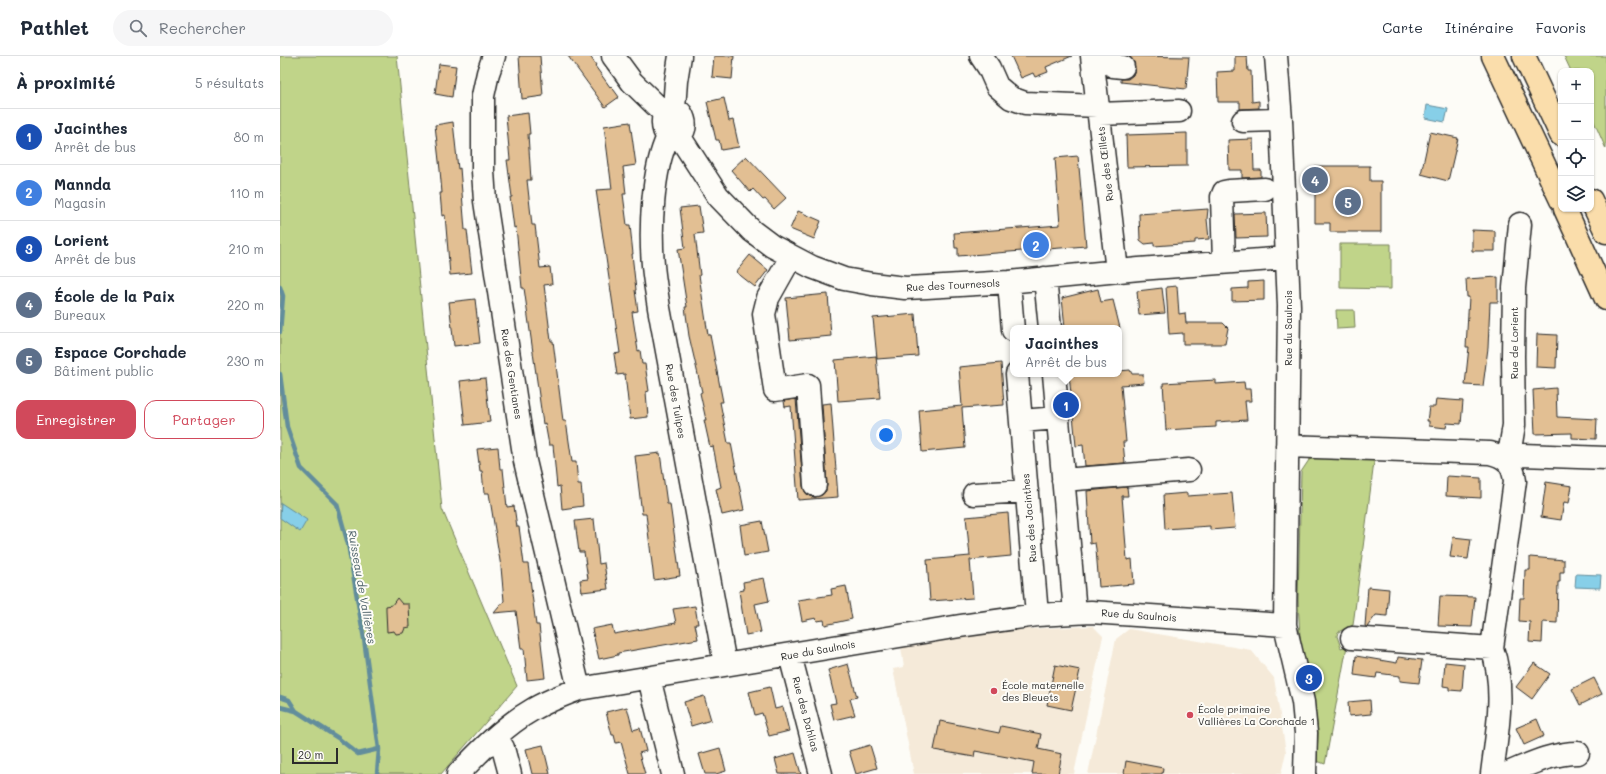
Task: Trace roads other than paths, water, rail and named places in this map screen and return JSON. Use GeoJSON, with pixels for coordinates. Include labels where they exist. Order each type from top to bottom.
{"type":"FeatureCollection","features":[{"type":"Feature","properties":{"kind":"highway"},"geometry":{"type":"LineString","coordinates":[[1493,56],[1558,194]]}},
{"type":"Feature","properties":{"kind":"highway"},"geometry":{"type":"LineString","coordinates":[[1524,56],[1558,129]]}},
{"type":"Feature","properties":{"kind":"highway"},"geometry":{"type":"LineString","coordinates":[[1594,206],[1606,232]]}},
{"type":"Feature","properties":{"kind":"highway"},"geometry":{"type":"LineString","coordinates":[[1566,212],[1606,299]]}},
{"type":"Feature","properties":{"kind":"street","name":"Rue des Gentianes"},"geometry":{"type":"LineString","coordinates":[[494,56],[488,73],[483,96],[483,171],[485,201],[525,461],[579,689]]}},
{"type":"Feature","properties":{"kind":"street"},"geometry":{"type":"LineString","coordinates":[[613,56],[632,82],[669,111]]}},
{"type":"Feature","properties":{"kind":"street","name":"Rue des Tournesols"},"geometry":{"type":"LineString","coordinates":[[680,56],[669,111],[662,125],[664,132],[674,136],[723,202],[752,231],[772,246],[791,257],[812,267],[844,278],[872,284],[905,288],[924,288],[1009,282],[1224,262],[1287,258]]}},
{"type":"Feature","properties":{"kind":"street"},"geometry":{"type":"LineString","coordinates":[[981,56],[989,68],[997,86],[1011,98],[1025,103],[1099,110],[1179,110]]}},
{"type":"Feature","properties":{"kind":"street","name":"Rue des Œillets"},"geometry":{"type":"LineString","coordinates":[[1092,56],[1117,271]]}},
{"type":"Feature","properties":{"kind":"street","name":"Rue du Saulnois"},"geometry":{"type":"LineString","coordinates":[[458,774],[496,738],[531,710],[548,701],[579,689],[960,626],[1037,615],[1075,612],[1285,625],[1289,306],[1281,120],[1276,56]]}},
{"type":"Feature","properties":{"kind":"street"},"geometry":{"type":"LineString","coordinates":[[1243,121],[1281,120]]}},
{"type":"Feature","properties":{"kind":"street","name":"Rue des Tulipes"},"geometry":{"type":"LineString","coordinates":[[674,136],[659,160],[655,189],[653,264],[659,308],[725,664]]}},
{"type":"Feature","properties":{"kind":"street"},"geometry":{"type":"LineString","coordinates":[[1224,262],[1222,197],[1224,192],[1264,189]]}},
{"type":"Feature","properties":{"kind":"street","name":"Rue de Lorient"},"geometry":{"type":"LineString","coordinates":[[1508,461],[1514,425],[1514,288],[1520,224]]}},
{"type":"Feature","properties":{"kind":"street"},"geometry":{"type":"LineString","coordinates":[[791,257],[768,298],[764,314],[775,390],[808,385],[815,485]]}},
{"type":"Feature","properties":{"kind":"street"},"geometry":{"type":"LineString","coordinates":[[1045,278],[1050,325]]}},
{"type":"Feature","properties":{"kind":"street"},"geometry":{"type":"LineString","coordinates":[[1009,282],[1013,325]]}},
{"type":"Feature","properties":{"kind":"street","name":"Rue des Jacinthes"},"geometry":{"type":"LineString","coordinates":[[1017,377],[1037,615]]}},
{"type":"Feature","properties":{"kind":"street"},"geometry":{"type":"LineString","coordinates":[[1054,377],[1075,612]]}},
{"type":"Feature","properties":{"kind":"street"},"geometry":{"type":"LineString","coordinates":[[1021,421],[1058,418]]}},
{"type":"Feature","properties":{"kind":"street"},"geometry":{"type":"LineString","coordinates":[[1287,446],[1490,453],[1500,455],[1508,461],[1514,469],[1515,481],[1492,648],[1499,686],[1499,716],[1492,774]]}},
{"type":"Feature","properties":{"kind":"street"},"geometry":{"type":"LineString","coordinates":[[1508,461],[1522,455],[1606,458]]}},
{"type":"Feature","properties":{"kind":"street"},"geometry":{"type":"LineString","coordinates":[[1063,480],[1189,470]]}},
{"type":"Feature","properties":{"kind":"street"},"geometry":{"type":"LineString","coordinates":[[974,494],[1027,491]]}},
{"type":"Feature","properties":{"kind":"street"},"geometry":{"type":"LineString","coordinates":[[1285,625],[1303,702],[1306,733],[1305,774]]}},
{"type":"Feature","properties":{"kind":"street"},"geometry":{"type":"LineString","coordinates":[[1352,638],[1492,648]]}},
{"type":"Feature","properties":{"kind":"street","name":"Rue des Dahlias"},"geometry":{"type":"LineString","coordinates":[[790,655],[821,774]]}},
{"type":"Feature","properties":{"kind":"street"},"geometry":{"type":"LineString","coordinates":[[649,678],[673,774]]}},
{"type":"Feature","properties":{"kind":"street"},"geometry":{"type":"LineString","coordinates":[[496,738],[503,748],[510,774]]}},
{"type":"Feature","properties":{"kind":"street"},"geometry":{"type":"LineString","coordinates":[[1506,774],[1547,757],[1564,753],[1578,754]]}},
{"type":"Feature","properties":{"kind":"water"},"geometry":{"type":"Polygon","coordinates":[[[1427,105],[1448,109],[1445,122],[1425,118],[1427,105]]]}},
{"type":"Feature","properties":{"kind":"water"},"geometry":{"type":"Polygon","coordinates":[[[281,503],[307,520],[300,532],[280,518],[281,503]]]}},
{"type":"Feature","properties":{"kind":"water"},"geometry":{"type":"Polygon","coordinates":[[[1576,574],[1601,575],[1600,588],[1575,587],[1576,574]]]}},
{"type":"Feature","properties":{"kind":"waterway","name":"Ruisseau de Vallières"},"geometry":{"type":"LineString","coordinates":[[280,287],[283,296],[280,332]]}},
{"type":"Feature","properties":{"kind":"waterway","name":"Ruisseau de Vallières"},"geometry":{"type":"LineString","coordinates":[[280,374],[287,427],[301,468],[337,504],[348,544],[364,639],[379,749],[377,774]]}},
{"type":"Feature","properties":{"kind":"waterway","name":"Ruisseau de Vallières"},"geometry":{"type":"LineString","coordinates":[[280,697],[289,700],[296,711]]}},
{"type":"Feature","properties":{"kind":"waterway","name":"Ruisseau de Vallières"},"geometry":{"type":"LineString","coordinates":[[280,707],[296,711],[338,738],[358,754],[379,749]]}},
{"type":"Feature","properties":{"kind":"place","name":"École de la Paix"},"geometry":{"type":"Point","coordinates":[1315,180]}},
{"type":"Feature","properties":{"kind":"place","name":"Espace Corchade"},"geometry":{"type":"Point","coordinates":[1348,202]}},
{"type":"Feature","properties":{"kind":"place","name":"Mannda"},"geometry":{"type":"Point","coordinates":[1036,245]}},
{"type":"Feature","properties":{"kind":"place","name":"Jacinthes"},"geometry":{"type":"Point","coordinates":[1066,405]}},
{"type":"Feature","properties":{"kind":"place","name":"Lorient"},"geometry":{"type":"Point","coordinates":[1309,678]}},
{"type":"Feature","properties":{"kind":"place","name":"École maternelle des Bleuets"},"geometry":{"type":"Point","coordinates":[994,691]}},
{"type":"Feature","properties":{"kind":"place","name":"École primaire Vallières La Corchade 1"},"geometry":{"type":"Point","coordinates":[1190,715]}}]}
